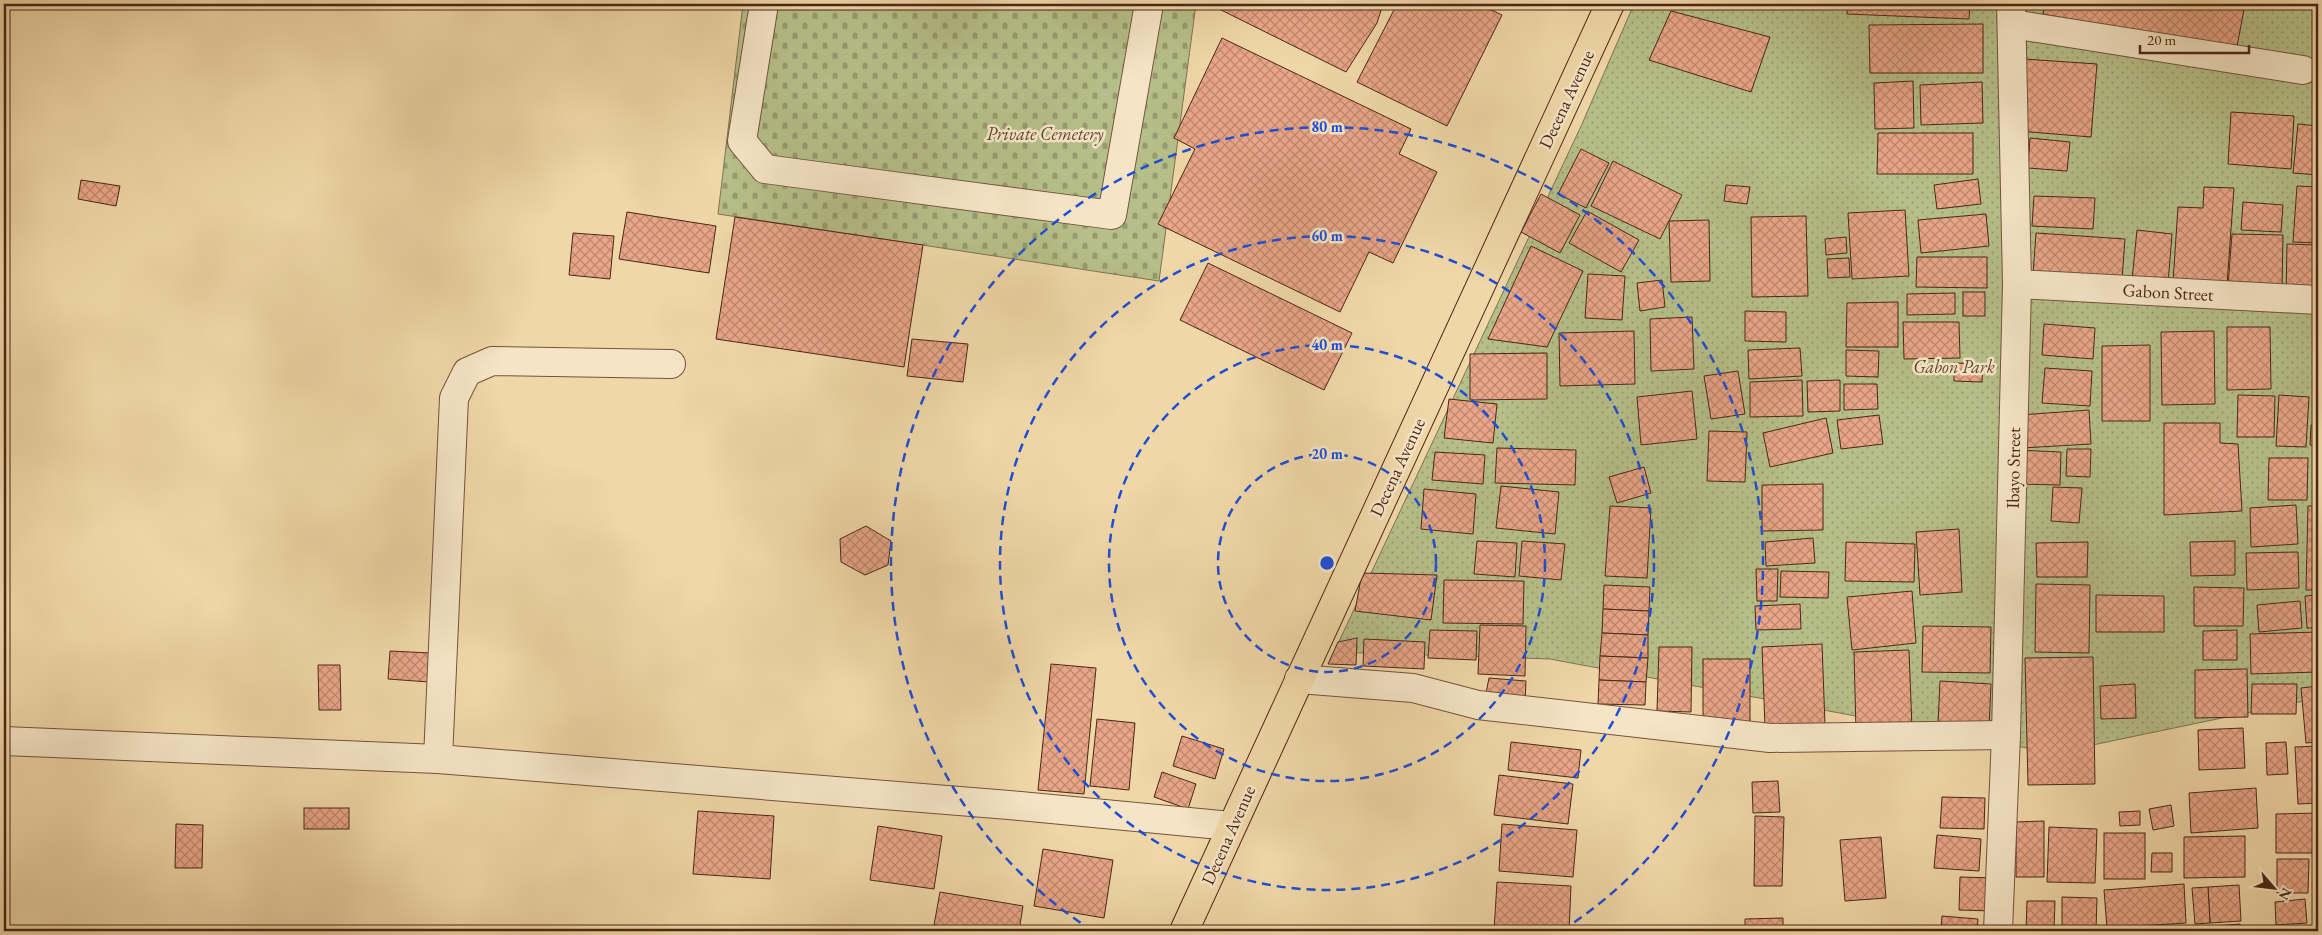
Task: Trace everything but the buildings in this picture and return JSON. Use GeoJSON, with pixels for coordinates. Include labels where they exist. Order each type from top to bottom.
{"type":"FeatureCollection","features":[{"type":"Feature","properties":{"kind":"main road","name":"Decena Avenue"},"geometry":{"type":"LineString","coordinates":[[1184,931],[1610,4]]}},
{"type":"Feature","properties":{"kind":"street"},"geometry":{"type":"LineString","coordinates":[[764,4],[742,141],[765,169],[1112,215],[1149,4]]}},
{"type":"Feature","properties":{"kind":"street"},"geometry":{"type":"LineString","coordinates":[[2011,14],[2303,70]]}},
{"type":"Feature","properties":{"kind":"street","name":"Ibayo Street"},"geometry":{"type":"LineString","coordinates":[[1998,931],[2006,735],[2017,284],[2011,14]]}},
{"type":"Feature","properties":{"kind":"street","name":"Gabon Street"},"geometry":{"type":"LineString","coordinates":[[2017,284],[2318,300]]}},
{"type":"Feature","properties":{"kind":"street"},"geometry":{"type":"LineString","coordinates":[[438,759],[454,398],[466,372],[492,361],[671,364]]}},
{"type":"Feature","properties":{"kind":"street"},"geometry":{"type":"LineString","coordinates":[[1299,679],[1413,688],[1478,705],[1770,738],[2006,735]]}},
{"type":"Feature","properties":{"kind":"street"},"geometry":{"type":"LineString","coordinates":[[4,741],[438,759],[999,804],[1231,826]]}},
{"type":"Feature","properties":{"kind":"green space","name":"Private Cemetery"},"geometry":{"type":"Polygon","coordinates":[[[743,4],[1196,4],[1159,281],[718,214],[743,4]]]}},
{"type":"Feature","properties":{"kind":"green space","name":"Gabon Park"},"geometry":{"type":"Polygon","coordinates":[[[1634,4],[2318,4],[2318,698],[2054,753],[1550,659],[1334,652],[1582,124],[1634,4]]]}}]}
